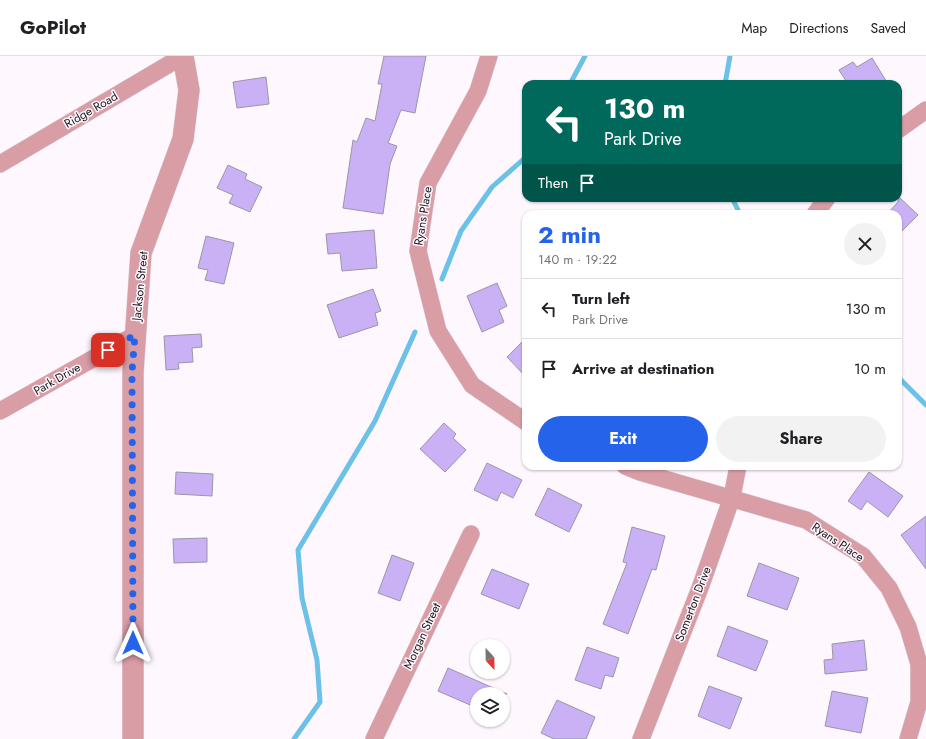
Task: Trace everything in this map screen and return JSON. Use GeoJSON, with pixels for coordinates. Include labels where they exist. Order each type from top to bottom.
{"type":"FeatureCollection","features":[{"type":"Feature","properties":{"kind":"street","name":"Ridge Road"},"geometry":{"type":"LineString","coordinates":[[0,164],[183,56]]}},
{"type":"Feature","properties":{"kind":"street","name":"Jackson Street"},"geometry":{"type":"LineString","coordinates":[[134,739],[132,372],[141,253],[183,139],[189,90],[183,56]]}},
{"type":"Feature","properties":{"kind":"street","name":"Ryans Place"},"geometry":{"type":"LineString","coordinates":[[489,56],[478,91],[428,183],[418,251],[438,331],[472,385],[522,419]]}},
{"type":"Feature","properties":{"kind":"street"},"geometry":{"type":"LineString","coordinates":[[902,127],[926,110]]}},
{"type":"Feature","properties":{"kind":"street","name":"Park Drive"},"geometry":{"type":"LineString","coordinates":[[0,411],[135,335]]}},
{"type":"Feature","properties":{"kind":"street","name":"Ryans Place"},"geometry":{"type":"LineString","coordinates":[[635,470],[732,497],[806,520],[863,556],[889,588],[908,626],[919,664],[919,702],[908,739]]}},
{"type":"Feature","properties":{"kind":"street","name":"Somerton Drive"},"geometry":{"type":"LineString","coordinates":[[641,739],[700,588],[732,497],[737,470]]}},
{"type":"Feature","properties":{"kind":"street","name":"Morgan Street"},"geometry":{"type":"LineString","coordinates":[[374,739],[471,534]]}},
{"type":"Feature","properties":{"kind":"building"},"geometry":{"type":"Polygon","coordinates":[[[384,56],[426,56],[415,113],[401,110],[388,143],[397,146],[390,164],[383,214],[343,208],[353,140],[357,142],[366,118],[375,121],[382,84],[378,84],[384,56]]]}},
{"type":"Feature","properties":{"kind":"building"},"geometry":{"type":"Polygon","coordinates":[[[872,58],[886,80],[845,80],[839,70],[853,62],[857,67],[872,58]]]}},
{"type":"Feature","properties":{"kind":"building"},"geometry":{"type":"Polygon","coordinates":[[[266,77],[269,104],[237,108],[233,82],[266,77]]]}},
{"type":"Feature","properties":{"kind":"building"},"geometry":{"type":"Polygon","coordinates":[[[228,165],[247,174],[245,179],[262,187],[250,212],[229,203],[233,195],[217,188],[228,165]]]}},
{"type":"Feature","properties":{"kind":"building"},"geometry":{"type":"Polygon","coordinates":[[[902,200],[918,215],[902,231],[902,210],[891,210],[898,202],[902,202],[902,200]]]}},
{"type":"Feature","properties":{"kind":"building"},"geometry":{"type":"Polygon","coordinates":[[[374,230],[377,268],[342,271],[340,253],[328,254],[326,234],[374,230]]]}},
{"type":"Feature","properties":{"kind":"building"},"geometry":{"type":"Polygon","coordinates":[[[206,236],[234,243],[224,284],[205,280],[208,270],[198,268],[206,236]]]}},
{"type":"Feature","properties":{"kind":"building"},"geometry":{"type":"Polygon","coordinates":[[[497,283],[507,306],[499,310],[504,322],[482,332],[467,296],[497,283]]]}},
{"type":"Feature","properties":{"kind":"building"},"geometry":{"type":"Polygon","coordinates":[[[373,289],[381,311],[375,313],[378,325],[339,338],[327,305],[373,289]]]}},
{"type":"Feature","properties":{"kind":"building"},"geometry":{"type":"Polygon","coordinates":[[[201,334],[202,347],[192,348],[193,362],[178,363],[179,369],[166,370],[164,336],[201,334]]]}},
{"type":"Feature","properties":{"kind":"building"},"geometry":{"type":"Polygon","coordinates":[[[522,342],[522,373],[507,357],[522,342]]]}},
{"type":"Feature","properties":{"kind":"building"},"geometry":{"type":"Polygon","coordinates":[[[444,423],[456,434],[453,438],[466,450],[445,472],[420,449],[444,423]]]}},
{"type":"Feature","properties":{"kind":"building"},"geometry":{"type":"Polygon","coordinates":[[[487,463],[522,480],[513,498],[501,492],[497,501],[474,490],[487,463]]]}},
{"type":"Feature","properties":{"kind":"building"},"geometry":{"type":"Polygon","coordinates":[[[176,472],[213,474],[212,496],[175,494],[176,472]]]}},
{"type":"Feature","properties":{"kind":"building"},"geometry":{"type":"Polygon","coordinates":[[[869,472],[903,496],[888,517],[867,501],[861,510],[848,501],[869,472]]]}},
{"type":"Feature","properties":{"kind":"building"},"geometry":{"type":"Polygon","coordinates":[[[548,488],[582,505],[569,532],[535,515],[548,488]]]}},
{"type":"Feature","properties":{"kind":"building"},"geometry":{"type":"Polygon","coordinates":[[[926,516],[926,569],[901,535],[926,516]]]}},
{"type":"Feature","properties":{"kind":"building"},"geometry":{"type":"Polygon","coordinates":[[[632,527],[665,536],[656,570],[652,569],[628,634],[603,624],[627,563],[623,562],[632,527]]]}},
{"type":"Feature","properties":{"kind":"building"},"geometry":{"type":"Polygon","coordinates":[[[207,538],[207,562],[174,563],[173,539],[207,538]]]}},
{"type":"Feature","properties":{"kind":"building"},"geometry":{"type":"Polygon","coordinates":[[[392,555],[414,563],[400,601],[378,593],[392,555]]]}},
{"type":"Feature","properties":{"kind":"building"},"geometry":{"type":"Polygon","coordinates":[[[759,563],[799,578],[787,610],[747,596],[759,563]]]}},
{"type":"Feature","properties":{"kind":"building"},"geometry":{"type":"Polygon","coordinates":[[[492,569],[529,584],[519,609],[481,594],[492,569]]]}},
{"type":"Feature","properties":{"kind":"building"},"geometry":{"type":"Polygon","coordinates":[[[728,626],[768,641],[756,671],[717,656],[728,626]]]}},
{"type":"Feature","properties":{"kind":"building"},"geometry":{"type":"Polygon","coordinates":[[[864,640],[867,670],[825,674],[824,660],[833,659],[832,644],[864,640]]]}},
{"type":"Feature","properties":{"kind":"building"},"geometry":{"type":"Polygon","coordinates":[[[587,647],[619,658],[613,677],[605,675],[601,689],[575,680],[587,647]]]}},
{"type":"Feature","properties":{"kind":"building"},"geometry":{"type":"Polygon","coordinates":[[[448,668],[491,687],[470,687],[470,705],[438,691],[448,668]]]}},
{"type":"Feature","properties":{"kind":"building"},"geometry":{"type":"Polygon","coordinates":[[[709,686],[742,698],[730,729],[698,716],[709,686]]]}},
{"type":"Feature","properties":{"kind":"building"},"geometry":{"type":"Polygon","coordinates":[[[832,691],[868,698],[861,733],[825,726],[832,691]]]}},
{"type":"Feature","properties":{"kind":"building"},"geometry":{"type":"Polygon","coordinates":[[[557,700],[595,717],[586,739],[554,739],[541,733],[557,700]]]}},
{"type":"Feature","properties":{"kind":"waterway"},"geometry":{"type":"LineString","coordinates":[[572,80],[585,56]]}},
{"type":"Feature","properties":{"kind":"waterway"},"geometry":{"type":"LineString","coordinates":[[726,80],[730,56]]}},
{"type":"Feature","properties":{"kind":"waterway"},"geometry":{"type":"LineString","coordinates":[[442,279],[461,231],[492,187],[522,161]]}},
{"type":"Feature","properties":{"kind":"waterway"},"geometry":{"type":"LineString","coordinates":[[734,202],[738,210]]}},
{"type":"Feature","properties":{"kind":"waterway"},"geometry":{"type":"LineString","coordinates":[[294,739],[320,702],[317,660],[302,598],[298,550],[375,421],[415,332]]}},
{"type":"Feature","properties":{"kind":"waterway"},"geometry":{"type":"LineString","coordinates":[[902,381],[926,405]]}},
{"type":"Feature","properties":{"kind":"route"},"geometry":{"type":"LineString","coordinates":[[108,350],[135,335],[132,372],[133,643]]}}]}
